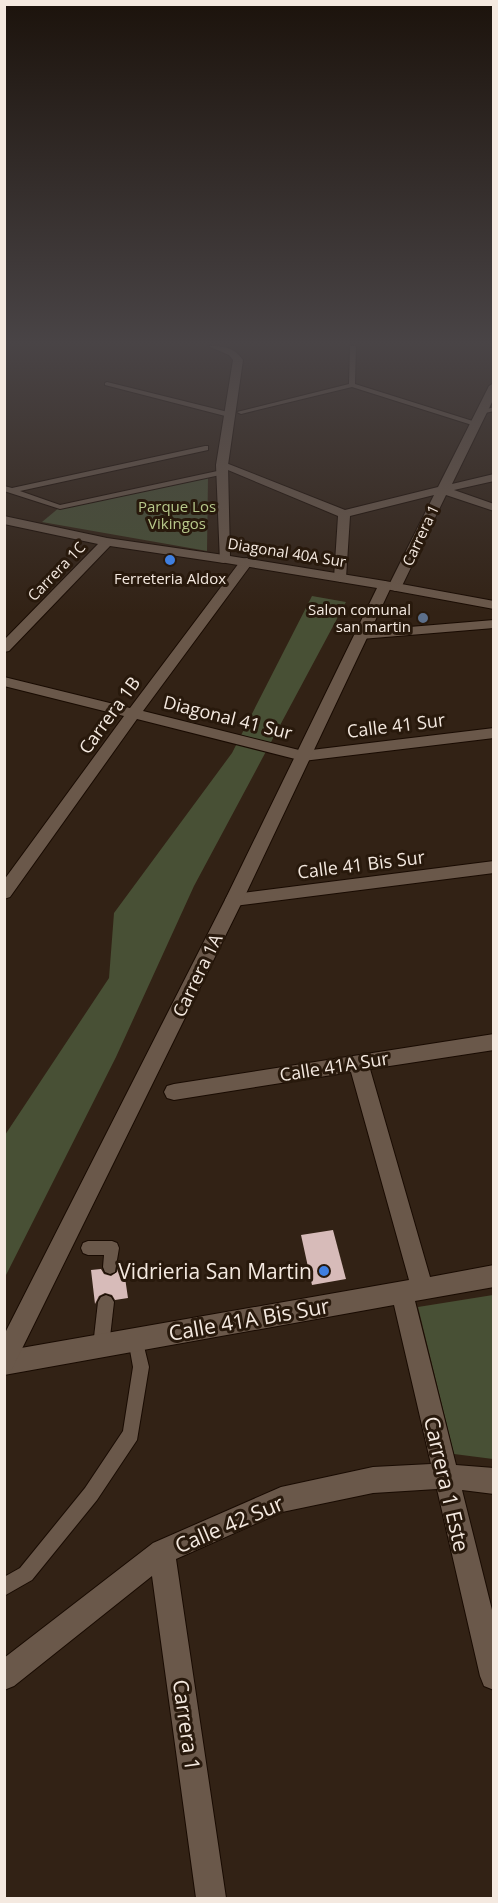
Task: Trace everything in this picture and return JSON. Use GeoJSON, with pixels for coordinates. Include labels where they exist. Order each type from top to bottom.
{"type":"FeatureCollection","features":[{"type":"Feature","properties":{"kind":"street"},"geometry":{"type":"LineString","coordinates":[[224,559],[222,469],[226,435]]}},
{"type":"Feature","properties":{"kind":"street","name":"Carrera 1"},"geometry":{"type":"LineString","coordinates":[[390,586],[469,435]]}},
{"type":"Feature","properties":{"kind":"street"},"geometry":{"type":"LineString","coordinates":[[222,469],[344,514],[494,477]]}},
{"type":"Feature","properties":{"kind":"street"},"geometry":{"type":"LineString","coordinates":[[442,490],[494,508]]}},
{"type":"Feature","properties":{"kind":"street"},"geometry":{"type":"LineString","coordinates":[[340,578],[344,514]]}},
{"type":"Feature","properties":{"kind":"street","name":"Diagonal 40A Sur"},"geometry":{"type":"LineString","coordinates":[[4,520],[107,542],[247,562],[494,605]]}},
{"type":"Feature","properties":{"kind":"street","name":"Carrera 1C"},"geometry":{"type":"LineString","coordinates":[[4,648],[107,542]]}},
{"type":"Feature","properties":{"kind":"street","name":"Carrera 1B"},"geometry":{"type":"LineString","coordinates":[[4,893],[133,714],[247,562]]}},
{"type":"Feature","properties":{"kind":"street","name":"Carrera 1A"},"geometry":{"type":"LineString","coordinates":[[4,1362],[234,900],[361,635],[390,586]]}},
{"type":"Feature","properties":{"kind":"street"},"geometry":{"type":"LineString","coordinates":[[361,635],[494,624]]}},
{"type":"Feature","properties":{"kind":"street","name":"Diagonal 41 Sur"},"geometry":{"type":"LineString","coordinates":[[4,681],[303,756]]}},
{"type":"Feature","properties":{"kind":"street","name":"Calle 41 Sur"},"geometry":{"type":"LineString","coordinates":[[303,756],[494,733]]}},
{"type":"Feature","properties":{"kind":"street","name":"Calle 41 Bis Sur"},"geometry":{"type":"LineString","coordinates":[[234,900],[494,867]]}},
{"type":"Feature","properties":{"kind":"street","name":"Calle 41A Sur"},"geometry":{"type":"LineString","coordinates":[[174,1092],[494,1042]]}},
{"type":"Feature","properties":{"kind":"street","name":"Carrera 1 Este"},"geometry":{"type":"LineString","coordinates":[[358,1062],[412,1290],[445,1476],[494,1676]]}},
{"type":"Feature","properties":{"kind":"street","name":"Calle 41A Bis Sur"},"geometry":{"type":"LineString","coordinates":[[4,1362],[494,1276]]}},
{"type":"Feature","properties":{"kind":"street","name":"Calle 42 Sur"},"geometry":{"type":"LineString","coordinates":[[4,1676],[162,1552],[281,1500],[373,1480],[445,1476],[494,1481]]}},
{"type":"Feature","properties":{"kind":"street","name":"Carrera 1"},"geometry":{"type":"LineString","coordinates":[[162,1552],[211,1899]]}},
{"type":"Feature","properties":{"kind":"lane"},"geometry":{"type":"LineString","coordinates":[[8,489],[206,448]]}},
{"type":"Feature","properties":{"kind":"lane"},"geometry":{"type":"LineString","coordinates":[[8,489],[60,507],[222,469]]}},
{"type":"Feature","properties":{"kind":"lane"},"geometry":{"type":"LineString","coordinates":[[88,1248],[112,1248],[110,1267]]}},
{"type":"Feature","properties":{"kind":"lane"},"geometry":{"type":"LineString","coordinates":[[101,1346],[106,1302]]}},
{"type":"Feature","properties":{"kind":"lane"},"geometry":{"type":"LineString","coordinates":[[4,1587],[26,1574],[91,1494],[131,1434],[141,1366],[136,1339]]}},
{"type":"Feature","properties":{"kind":"green space","name":"Parque Los Vikingos"},"geometry":{"type":"Polygon","coordinates":[[[208,477],[207,551],[42,522],[60,507],[208,477]]]}},
{"type":"Feature","properties":{"kind":"green space"},"geometry":{"type":"Polygon","coordinates":[[[312,596],[346,602],[194,886],[116,1057],[5,1277],[5,1135],[109,978],[114,913],[232,753],[312,596]]]}},
{"type":"Feature","properties":{"kind":"green space"},"geometry":{"type":"Polygon","coordinates":[[[493,1295],[493,1459],[454,1454],[418,1307],[493,1295]]]}},
{"type":"Feature","properties":{"kind":"building"},"geometry":{"type":"Polygon","coordinates":[[[333,1230],[346,1279],[312,1285],[301,1235],[333,1230]]]}},
{"type":"Feature","properties":{"kind":"building"},"geometry":{"type":"Polygon","coordinates":[[[123,1264],[128,1298],[115,1300],[112,1295],[105,1293],[99,1296],[95,1304],[91,1270],[101,1269],[104,1274],[111,1276],[117,1272],[118,1265],[123,1264]]]}},
{"type":"Feature","properties":{"kind":"place","name":"Ferreteria Aldox"},"geometry":{"type":"Point","coordinates":[170,560]}},
{"type":"Feature","properties":{"kind":"place","name":"Salon comunal san martin"},"geometry":{"type":"Point","coordinates":[423,618]}},
{"type":"Feature","properties":{"kind":"place","name":"Vidrieria San Martin"},"geometry":{"type":"Point","coordinates":[324,1271]}}]}
